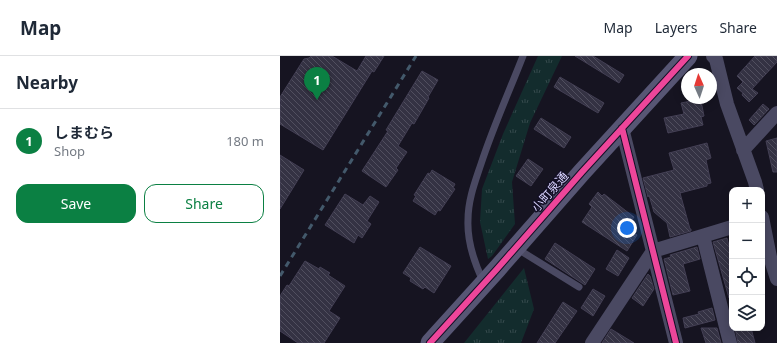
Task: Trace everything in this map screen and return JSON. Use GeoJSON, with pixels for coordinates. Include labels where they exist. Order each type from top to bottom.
{"type":"FeatureCollection","features":[{"type":"Feature","properties":{"kind":"street","name":"小町泉通"},"geometry":{"type":"LineString","coordinates":[[430,343],[688,56]]}},
{"type":"Feature","properties":{"kind":"street"},"geometry":{"type":"LineString","coordinates":[[713,56],[716,59],[727,104],[756,187]]}},
{"type":"Feature","properties":{"kind":"street"},"geometry":{"type":"LineString","coordinates":[[743,150],[777,113]]}},
{"type":"Feature","properties":{"kind":"street"},"geometry":{"type":"LineString","coordinates":[[622,128],[676,343]]}},
{"type":"Feature","properties":{"kind":"street"},"geometry":{"type":"LineString","coordinates":[[763,223],[770,257],[777,279]]}},
{"type":"Feature","properties":{"kind":"street"},"geometry":{"type":"LineString","coordinates":[[592,343],[653,251],[729,228]]}},
{"type":"Feature","properties":{"kind":"street"},"geometry":{"type":"LineString","coordinates":[[703,236],[730,343]]}},
{"type":"Feature","properties":{"kind":"lane"},"geometry":{"type":"LineString","coordinates":[[484,284],[476,267],[470,245],[468,220],[472,191],[492,132],[523,56]]}},
{"type":"Feature","properties":{"kind":"lane"},"geometry":{"type":"LineString","coordinates":[[516,248],[579,287]]}},
{"type":"Feature","properties":{"kind":"green space"},"geometry":{"type":"Polygon","coordinates":[[[538,56],[562,56],[530,123],[512,182],[515,224],[492,256],[488,259],[480,222],[482,189],[503,134],[538,56]]]}},
{"type":"Feature","properties":{"kind":"green space"},"geometry":{"type":"Polygon","coordinates":[[[524,268],[534,309],[521,343],[464,343],[524,268]]]}},
{"type":"Feature","properties":{"kind":"building"},"geometry":{"type":"Polygon","coordinates":[[[311,56],[332,56],[357,71],[366,56],[384,56],[374,72],[372,71],[323,150],[280,124],[280,97],[304,59],[311,56]]]}},
{"type":"Feature","properties":{"kind":"building"},"geometry":{"type":"Polygon","coordinates":[[[575,56],[593,56],[624,75],[619,83],[575,56]]]}},
{"type":"Feature","properties":{"kind":"building"},"geometry":{"type":"Polygon","coordinates":[[[755,56],[777,56],[777,62],[752,89],[758,93],[749,102],[742,95],[743,93],[737,88],[743,82],[737,76],[755,56]]]}},
{"type":"Feature","properties":{"kind":"building"},"geometry":{"type":"Polygon","coordinates":[[[422,71],[438,80],[414,124],[412,123],[398,146],[407,152],[396,168],[398,170],[386,187],[362,171],[388,131],[386,130],[422,71]]]}},
{"type":"Feature","properties":{"kind":"building"},"geometry":{"type":"Polygon","coordinates":[[[560,77],[604,103],[598,113],[554,87],[560,77]]]}},
{"type":"Feature","properties":{"kind":"building"},"geometry":{"type":"Polygon","coordinates":[[[681,104],[702,104],[704,116],[701,117],[703,125],[668,133],[664,118],[684,114],[681,104]]]}},
{"type":"Feature","properties":{"kind":"building"},"geometry":{"type":"Polygon","coordinates":[[[763,104],[769,109],[754,125],[749,120],[763,104]]]}},
{"type":"Feature","properties":{"kind":"building"},"geometry":{"type":"Polygon","coordinates":[[[541,118],[571,137],[564,148],[534,129],[541,118]]]}},
{"type":"Feature","properties":{"kind":"building"},"geometry":{"type":"Polygon","coordinates":[[[777,138],[777,172],[773,172],[766,141],[777,138]]]}},
{"type":"Feature","properties":{"kind":"building"},"geometry":{"type":"Polygon","coordinates":[[[707,143],[711,158],[706,160],[711,183],[707,184],[707,186],[680,193],[691,231],[670,237],[667,223],[654,212],[643,178],[674,170],[669,153],[707,143]]]}},
{"type":"Feature","properties":{"kind":"building"},"geometry":{"type":"Polygon","coordinates":[[[280,155],[304,170],[280,209],[280,155]]]}},
{"type":"Feature","properties":{"kind":"building"},"geometry":{"type":"Polygon","coordinates":[[[528,159],[543,169],[531,186],[516,176],[528,159]]]}},
{"type":"Feature","properties":{"kind":"building"},"geometry":{"type":"Polygon","coordinates":[[[432,170],[455,184],[453,188],[455,189],[440,211],[438,210],[435,215],[413,201],[416,196],[414,195],[428,173],[430,174],[432,170]]]}},
{"type":"Feature","properties":{"kind":"building"},"geometry":{"type":"Polygon","coordinates":[[[598,192],[602,196],[604,194],[634,217],[627,228],[637,235],[627,251],[582,222],[592,207],[589,204],[598,192]]]}},
{"type":"Feature","properties":{"kind":"building"},"geometry":{"type":"Polygon","coordinates":[[[345,194],[363,205],[370,196],[379,202],[367,221],[371,224],[362,238],[358,235],[354,243],[325,225],[345,194]]]}},
{"type":"Feature","properties":{"kind":"building"},"geometry":{"type":"Polygon","coordinates":[[[727,238],[729,246],[729,298],[713,242],[727,238]]]}},
{"type":"Feature","properties":{"kind":"building"},"geometry":{"type":"Polygon","coordinates":[[[555,243],[595,269],[585,285],[545,259],[555,243]]]}},
{"type":"Feature","properties":{"kind":"building"},"geometry":{"type":"Polygon","coordinates":[[[420,247],[451,266],[434,293],[425,287],[423,289],[410,281],[411,278],[403,273],[420,247]]]}},
{"type":"Feature","properties":{"kind":"building"},"geometry":{"type":"Polygon","coordinates":[[[697,247],[700,259],[683,264],[690,291],[673,295],[664,259],[671,257],[670,255],[697,247]]]}},
{"type":"Feature","properties":{"kind":"building"},"geometry":{"type":"Polygon","coordinates":[[[617,250],[629,258],[618,276],[606,269],[617,250]]]}},
{"type":"Feature","properties":{"kind":"building"},"geometry":{"type":"Polygon","coordinates":[[[305,261],[330,273],[328,275],[345,286],[329,311],[340,318],[324,343],[298,343],[280,331],[280,296],[287,285],[289,286],[305,261]]]}},
{"type":"Feature","properties":{"kind":"building"},"geometry":{"type":"Polygon","coordinates":[[[648,274],[654,289],[643,306],[632,298],[648,274]]]}},
{"type":"Feature","properties":{"kind":"building"},"geometry":{"type":"Polygon","coordinates":[[[593,289],[605,296],[593,316],[581,308],[593,289]]]}},
{"type":"Feature","properties":{"kind":"building"},"geometry":{"type":"Polygon","coordinates":[[[563,302],[577,311],[555,343],[537,343],[563,302]]]}},
{"type":"Feature","properties":{"kind":"building"},"geometry":{"type":"Polygon","coordinates":[[[712,308],[715,320],[685,328],[683,318],[699,314],[698,312],[712,308]]]}},
{"type":"Feature","properties":{"kind":"building"},"geometry":{"type":"Polygon","coordinates":[[[701,328],[717,328],[721,343],[706,343],[701,328]]]}},
{"type":"Feature","properties":{"kind":"building"},"geometry":{"type":"Polygon","coordinates":[[[611,329],[634,343],[602,343],[611,329]]]}},
{"type":"Feature","properties":{"kind":"building"},"geometry":{"type":"Polygon","coordinates":[[[736,331],[752,331],[755,343],[738,343],[736,331]]]}},
{"type":"Feature","properties":{"kind":"railway"},"geometry":{"type":"LineString","coordinates":[[280,276],[416,56]]}},
{"type":"Feature","properties":{"kind":"cycle path"},"geometry":{"type":"LineString","coordinates":[[430,343],[582,172],[688,56]]}},
{"type":"Feature","properties":{"kind":"cycle path"},"geometry":{"type":"LineString","coordinates":[[622,128],[676,343]]}},
{"type":"Feature","properties":{"kind":"place","name":"しまむら"},"geometry":{"type":"Point","coordinates":[317,100]}}]}
